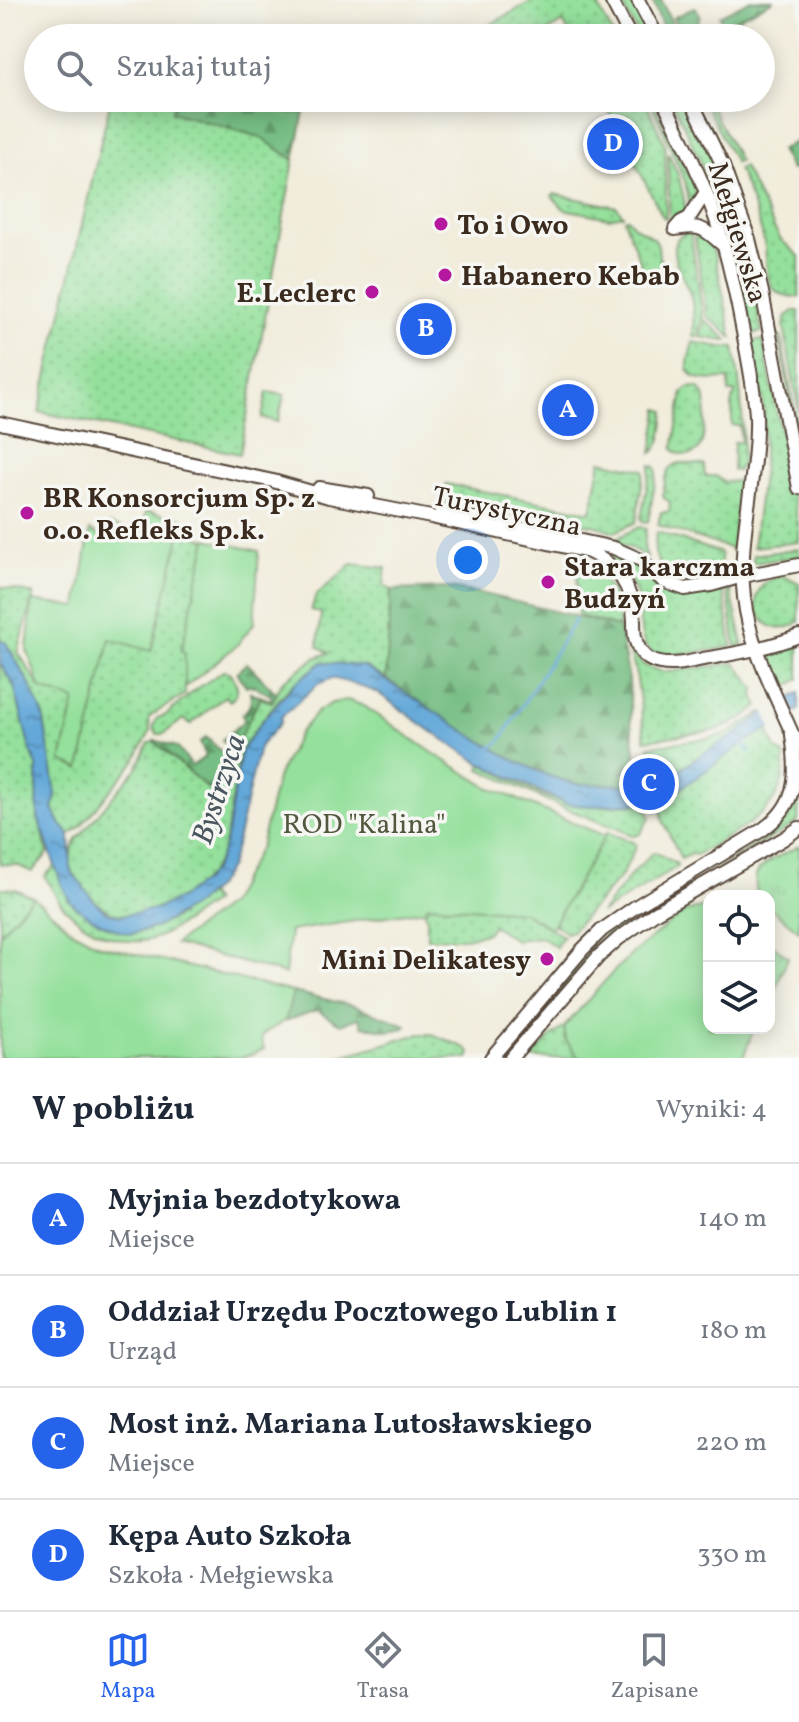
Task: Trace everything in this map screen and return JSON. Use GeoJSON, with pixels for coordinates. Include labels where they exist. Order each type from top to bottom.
{"type":"FeatureCollection","features":[{"type":"Feature","properties":{"kind":"main road"},"geometry":{"type":"LineString","coordinates":[[611,0],[624,24]]}},
{"type":"Feature","properties":{"kind":"main road"},"geometry":{"type":"LineString","coordinates":[[638,0],[651,24]]}},
{"type":"Feature","properties":{"kind":"main road","name":"Mełgiewska"},"geometry":{"type":"LineString","coordinates":[[669,112],[706,192],[724,246],[747,353],[756,414],[743,576],[744,601],[757,649]]}},
{"type":"Feature","properties":{"kind":"main road","name":"Mełgiewska"},"geometry":{"type":"LineString","coordinates":[[697,112],[723,166],[749,239],[799,488]]}},
{"type":"Feature","properties":{"kind":"main road"},"geometry":{"type":"LineString","coordinates":[[706,192],[689,218],[672,233],[696,226],[724,246]]}},
{"type":"Feature","properties":{"kind":"main road","name":"Turystyczna"},"geometry":{"type":"LineString","coordinates":[[0,423],[273,481],[329,497],[571,547],[596,556],[615,569],[624,582],[633,605],[634,635],[638,648],[657,663],[677,663],[757,649],[799,636]]}},
{"type":"Feature","properties":{"kind":"main road","name":"Turystyczna"},"geometry":{"type":"LineString","coordinates":[[273,481],[339,490],[611,547],[641,560],[663,581],[685,589],[799,565]]}},
{"type":"Feature","properties":{"kind":"main road"},"geometry":{"type":"LineString","coordinates":[[491,1058],[583,949],[612,922],[762,830],[787,803],[795,783],[795,738],[757,649]]}},
{"type":"Feature","properties":{"kind":"main road"},"geometry":{"type":"LineString","coordinates":[[511,1058],[604,951],[629,931],[798,829]]}},
{"type":"Feature","properties":{"kind":"main road"},"geometry":{"type":"LineString","coordinates":[[537,1003],[549,1014]]}},
{"type":"Feature","properties":{"kind":"green space"},"geometry":{"type":"Polygon","coordinates":[[[534,0],[595,0],[607,24],[563,22],[492,24],[534,0]]]}},
{"type":"Feature","properties":{"kind":"green space"},"geometry":{"type":"Polygon","coordinates":[[[620,0],[632,0],[644,24],[633,24],[620,0]]]}},
{"type":"Feature","properties":{"kind":"green space"},"geometry":{"type":"Polygon","coordinates":[[[651,0],[661,0],[672,24],[662,24],[651,0]]]}},
{"type":"Feature","properties":{"kind":"green space"},"geometry":{"type":"Polygon","coordinates":[[[751,0],[774,0],[726,24],[719,16],[751,0]]]}},
{"type":"Feature","properties":{"kind":"green space"},"geometry":{"type":"Polygon","coordinates":[[[695,7],[700,15],[697,24],[676,24],[673,18],[695,7]]]}},
{"type":"Feature","properties":{"kind":"green space"},"geometry":{"type":"Polygon","coordinates":[[[108,112],[172,112],[260,137],[294,160],[240,454],[39,412],[108,112]]]}},
{"type":"Feature","properties":{"kind":"green space"},"geometry":{"type":"Polygon","coordinates":[[[172,112],[304,112],[294,160],[260,137],[172,112]]]}},
{"type":"Feature","properties":{"kind":"green space"},"geometry":{"type":"Polygon","coordinates":[[[609,112],[650,112],[665,145],[666,218],[609,112]]]}},
{"type":"Feature","properties":{"kind":"green space"},"geometry":{"type":"Polygon","coordinates":[[[655,112],[658,112],[694,186],[696,196],[691,211],[685,181],[655,112]]]}},
{"type":"Feature","properties":{"kind":"green space"},"geometry":{"type":"Polygon","coordinates":[[[677,112],[689,112],[729,200],[741,237],[762,332],[752,334],[732,242],[704,169],[677,112]]]}},
{"type":"Feature","properties":{"kind":"green space"},"geometry":{"type":"Polygon","coordinates":[[[709,112],[714,112],[739,161],[735,163],[709,112]]]}},
{"type":"Feature","properties":{"kind":"green space"},"geometry":{"type":"Polygon","coordinates":[[[799,140],[799,165],[791,170],[780,150],[799,140]]]}},
{"type":"Feature","properties":{"kind":"green space"},"geometry":{"type":"Polygon","coordinates":[[[668,153],[679,177],[687,214],[670,223],[668,153]]]}},
{"type":"Feature","properties":{"kind":"green space"},"geometry":{"type":"Polygon","coordinates":[[[743,167],[780,239],[799,256],[799,297],[780,294],[770,281],[760,227],[738,169],[743,167]]]}},
{"type":"Feature","properties":{"kind":"green space"},"geometry":{"type":"Polygon","coordinates":[[[552,196],[617,207],[623,215],[609,218],[564,209],[552,196]]]}},
{"type":"Feature","properties":{"kind":"green space"},"geometry":{"type":"Polygon","coordinates":[[[627,218],[655,239],[667,276],[665,278],[644,273],[624,219],[627,218]]]}},
{"type":"Feature","properties":{"kind":"green space"},"geometry":{"type":"Polygon","coordinates":[[[690,230],[703,316],[697,337],[693,336],[691,297],[674,251],[680,236],[690,230]]]}},
{"type":"Feature","properties":{"kind":"green space"},"geometry":{"type":"Polygon","coordinates":[[[694,231],[709,241],[715,255],[732,337],[707,316],[694,231]]]}},
{"type":"Feature","properties":{"kind":"green space"},"geometry":{"type":"Polygon","coordinates":[[[799,311],[799,414],[784,326],[787,316],[799,311]]]}},
{"type":"Feature","properties":{"kind":"green space"},"geometry":{"type":"Polygon","coordinates":[[[705,320],[728,340],[700,337],[705,320]]]}},
{"type":"Feature","properties":{"kind":"green space"},"geometry":{"type":"Polygon","coordinates":[[[779,336],[799,436],[799,452],[779,336]]]}},
{"type":"Feature","properties":{"kind":"green space"},"geometry":{"type":"Polygon","coordinates":[[[763,340],[799,542],[753,547],[763,467],[764,411],[753,341],[763,340]]]}},
{"type":"Feature","properties":{"kind":"green space"},"geometry":{"type":"Polygon","coordinates":[[[693,342],[734,347],[743,435],[742,465],[737,471],[733,470],[734,442],[741,442],[740,426],[732,425],[732,398],[735,392],[729,392],[729,379],[706,380],[690,373],[688,362],[693,342]]]}},
{"type":"Feature","properties":{"kind":"green space"},"geometry":{"type":"Polygon","coordinates":[[[690,387],[699,388],[704,395],[705,423],[701,446],[691,454],[683,455],[673,449],[683,392],[690,387]]]}},
{"type":"Feature","properties":{"kind":"green space"},"geometry":{"type":"Polygon","coordinates":[[[267,392],[284,395],[278,422],[262,418],[267,392]]]}},
{"type":"Feature","properties":{"kind":"green space"},"geometry":{"type":"Polygon","coordinates":[[[659,409],[665,411],[662,434],[652,453],[659,409]]]}},
{"type":"Feature","properties":{"kind":"green space"},"geometry":{"type":"Polygon","coordinates":[[[601,461],[644,470],[636,522],[615,532],[446,496],[444,493],[446,484],[591,512],[601,461]]]}},
{"type":"Feature","properties":{"kind":"green space"},"geometry":{"type":"Polygon","coordinates":[[[681,463],[704,465],[705,476],[740,483],[732,549],[658,525],[661,512],[669,512],[670,502],[663,495],[667,475],[672,467],[681,463]]]}},
{"type":"Feature","properties":{"kind":"green space"},"geometry":{"type":"Polygon","coordinates":[[[651,465],[657,472],[648,522],[641,518],[651,465]]]}},
{"type":"Feature","properties":{"kind":"green space"},"geometry":{"type":"Polygon","coordinates":[[[445,500],[509,513],[510,516],[493,516],[449,506],[444,503],[445,500]]]}},
{"type":"Feature","properties":{"kind":"green space"},"geometry":{"type":"Polygon","coordinates":[[[146,511],[184,519],[151,651],[110,639],[80,769],[61,761],[75,700],[41,689],[27,650],[32,601],[77,607],[90,531],[107,539],[109,524],[143,535],[146,511]]]}},
{"type":"Feature","properties":{"kind":"green space"},"geometry":{"type":"Polygon","coordinates":[[[639,527],[646,529],[644,547],[647,557],[614,542],[639,527]]]}},
{"type":"Feature","properties":{"kind":"green space"},"geometry":{"type":"Polygon","coordinates":[[[180,532],[207,539],[181,652],[185,652],[185,694],[149,717],[150,732],[134,762],[70,835],[53,809],[56,794],[43,714],[29,683],[6,643],[0,639],[0,587],[34,594],[18,652],[41,689],[75,700],[61,761],[79,769],[110,638],[151,650],[180,532]]]}},
{"type":"Feature","properties":{"kind":"green space"},"geometry":{"type":"Polygon","coordinates":[[[657,532],[718,552],[721,555],[720,572],[695,577],[672,573],[657,558],[657,532]]]}},
{"type":"Feature","properties":{"kind":"green space"},"geometry":{"type":"Polygon","coordinates":[[[207,539],[259,551],[254,623],[236,646],[185,687],[185,653],[181,652],[207,539]]]}},
{"type":"Feature","properties":{"kind":"green space"},"geometry":{"type":"Polygon","coordinates":[[[799,549],[799,556],[753,563],[753,555],[799,549]]]}},
{"type":"Feature","properties":{"kind":"green space"},"geometry":{"type":"Polygon","coordinates":[[[611,553],[633,563],[652,582],[667,590],[689,595],[723,591],[732,647],[671,656],[650,651],[644,644],[634,588],[626,574],[610,558],[611,553]]]}},
{"type":"Feature","properties":{"kind":"green space"},"geometry":{"type":"Polygon","coordinates":[[[577,560],[603,579],[616,604],[619,627],[578,615],[577,560]]]}},
{"type":"Feature","properties":{"kind":"green space"},"geometry":{"type":"Polygon","coordinates":[[[352,564],[386,568],[384,585],[391,590],[386,679],[364,666],[293,685],[265,717],[241,752],[225,842],[220,857],[202,882],[169,903],[136,915],[116,914],[103,907],[89,895],[73,873],[71,855],[78,838],[137,768],[149,743],[155,742],[216,795],[260,698],[272,701],[282,682],[315,658],[329,653],[318,646],[321,613],[311,610],[316,595],[352,564]]]}},
{"type":"Feature","properties":{"kind":"green space"},"geometry":{"type":"Polygon","coordinates":[[[607,570],[623,594],[632,648],[642,664],[668,672],[735,663],[755,688],[754,696],[759,707],[718,730],[645,740],[621,594],[607,570]]]}},
{"type":"Feature","properties":{"kind":"green space"},"geometry":{"type":"Polygon","coordinates":[[[780,577],[799,583],[799,622],[785,628],[764,622],[756,602],[759,591],[766,583],[780,577]]]}},
{"type":"Feature","properties":{"kind":"green space"},"geometry":{"type":"Polygon","coordinates":[[[450,588],[619,627],[629,680],[638,772],[628,785],[580,784],[525,766],[476,739],[386,679],[391,590],[450,588]]]}},
{"type":"Feature","properties":{"kind":"green space"},"geometry":{"type":"Polygon","coordinates":[[[730,589],[743,644],[736,647],[727,590],[730,589]]]}},
{"type":"Feature","properties":{"kind":"green space"},"geometry":{"type":"Polygon","coordinates":[[[799,643],[799,679],[785,688],[771,655],[799,643]]]}},
{"type":"Feature","properties":{"kind":"green space"},"geometry":{"type":"Polygon","coordinates":[[[0,663],[14,686],[37,766],[38,817],[48,853],[32,872],[17,865],[0,864],[0,663]]]}},
{"type":"Feature","properties":{"kind":"green space"},"geometry":{"type":"Polygon","coordinates":[[[247,663],[277,694],[272,702],[260,698],[216,796],[155,740],[177,747],[192,766],[206,756],[200,742],[206,737],[223,753],[229,748],[222,740],[245,720],[242,715],[250,705],[250,692],[270,700],[272,696],[254,686],[246,686],[237,672],[247,663]]]}},
{"type":"Feature","properties":{"kind":"green space"},"geometry":{"type":"Polygon","coordinates":[[[223,671],[229,672],[237,687],[230,701],[225,696],[191,724],[183,719],[164,734],[157,734],[153,727],[157,718],[166,715],[223,671]]]}},
{"type":"Feature","properties":{"kind":"green space","name":"ROD \"Kalina\""},"geometry":{"type":"Polygon","coordinates":[[[347,700],[364,706],[488,787],[605,836],[551,928],[523,912],[428,905],[425,910],[290,931],[285,974],[175,944],[229,904],[260,847],[278,775],[300,732],[318,711],[332,703],[347,700]]]}},
{"type":"Feature","properties":{"kind":"green space"},"geometry":{"type":"Polygon","coordinates":[[[761,713],[776,749],[784,755],[778,791],[758,817],[744,827],[696,855],[681,859],[663,821],[649,746],[727,734],[761,713]]]}},
{"type":"Feature","properties":{"kind":"green space"},"geometry":{"type":"Polygon","coordinates":[[[482,764],[525,787],[570,804],[608,806],[646,803],[650,817],[640,834],[635,836],[557,805],[480,769],[482,764]]]}},
{"type":"Feature","properties":{"kind":"green space"},"geometry":{"type":"Polygon","coordinates":[[[799,791],[798,821],[719,867],[779,828],[793,809],[799,791]]]}},
{"type":"Feature","properties":{"kind":"green space"},"geometry":{"type":"Polygon","coordinates":[[[607,832],[636,846],[622,875],[572,931],[566,933],[554,924],[607,832]]]}},
{"type":"Feature","properties":{"kind":"green space"},"geometry":{"type":"Polygon","coordinates":[[[799,846],[799,931],[775,912],[775,890],[757,890],[758,872],[774,859],[799,846]]]}},
{"type":"Feature","properties":{"kind":"green space"},"geometry":{"type":"Polygon","coordinates":[[[652,853],[677,864],[677,867],[601,913],[630,876],[652,853]]]}},
{"type":"Feature","properties":{"kind":"green space"},"geometry":{"type":"Polygon","coordinates":[[[55,866],[69,900],[108,927],[130,934],[157,927],[208,894],[214,902],[155,938],[143,941],[119,939],[84,924],[62,904],[45,876],[55,866]]]}},
{"type":"Feature","properties":{"kind":"green space"},"geometry":{"type":"Polygon","coordinates":[[[686,882],[689,887],[614,934],[547,1004],[603,935],[686,882]]]}},
{"type":"Feature","properties":{"kind":"green space"},"geometry":{"type":"Polygon","coordinates":[[[0,888],[15,889],[33,897],[0,933],[0,888]]]}},
{"type":"Feature","properties":{"kind":"green space"},"geometry":{"type":"Polygon","coordinates":[[[33,897],[73,931],[99,945],[293,992],[285,1021],[261,1037],[264,1049],[242,1058],[0,1058],[0,933],[33,897]]]}},
{"type":"Feature","properties":{"kind":"green space"},"geometry":{"type":"Polygon","coordinates":[[[428,905],[523,912],[563,936],[556,947],[541,937],[515,940],[493,925],[487,933],[465,938],[427,938],[425,911],[428,905]]]}},
{"type":"Feature","properties":{"kind":"green space"},"geometry":{"type":"Polygon","coordinates":[[[703,907],[703,1034],[752,1034],[743,1058],[579,1058],[566,1040],[564,1027],[613,972],[684,912],[703,907]]]}},
{"type":"Feature","properties":{"kind":"green space"},"geometry":{"type":"Polygon","coordinates":[[[775,947],[788,957],[775,991],[775,947]]]}},
{"type":"Feature","properties":{"kind":"green space"},"geometry":{"type":"Polygon","coordinates":[[[293,992],[355,1006],[406,1025],[389,1031],[362,1026],[359,1018],[340,1024],[317,1010],[285,1021],[293,992]]]}},
{"type":"Feature","properties":{"kind":"green space"},"geometry":{"type":"Polygon","coordinates":[[[564,1027],[566,1040],[579,1058],[532,1058],[548,1039],[564,1027]]]}},
{"type":"Feature","properties":{"kind":"green space"},"geometry":{"type":"Polygon","coordinates":[[[419,1034],[432,1034],[466,1048],[469,1058],[336,1058],[419,1034]]]}},
{"type":"Feature","properties":{"kind":"water"},"geometry":{"type":"Polygon","coordinates":[[[0,639],[6,643],[29,683],[43,714],[56,794],[53,809],[70,835],[72,872],[95,902],[105,911],[120,916],[155,909],[178,899],[204,881],[214,869],[226,839],[241,752],[261,722],[295,683],[322,662],[364,666],[516,761],[576,784],[628,785],[638,772],[658,775],[677,771],[799,693],[799,710],[743,744],[673,794],[646,803],[588,806],[567,804],[482,764],[378,693],[332,678],[318,684],[281,717],[281,722],[259,747],[235,850],[230,866],[217,886],[196,904],[157,927],[131,934],[98,922],[76,907],[61,883],[38,817],[37,766],[14,686],[0,663],[0,639]]]}},
{"type":"Feature","properties":{"kind":"pier"},"geometry":{"type":"Polygon","coordinates":[[[787,696],[796,717],[773,731],[764,709],[787,696]]]}},
{"type":"Feature","properties":{"kind":"pier"},"geometry":{"type":"Polygon","coordinates":[[[640,769],[652,770],[659,804],[648,807],[640,769]]]}},
{"type":"Feature","properties":{"kind":"waterway"},"geometry":{"type":"LineString","coordinates":[[489,749],[499,743],[575,620]]}},
{"type":"Feature","properties":{"kind":"waterway"},"geometry":{"type":"LineString","coordinates":[[742,743],[750,752]]}},
{"type":"Feature","properties":{"kind":"place","name":"Kępa Auto Szkoła"},"geometry":{"type":"Point","coordinates":[613,144]}},
{"type":"Feature","properties":{"kind":"place","name":"To i Owo"},"geometry":{"type":"Point","coordinates":[441,224]}},
{"type":"Feature","properties":{"kind":"place","name":"Habanero Kebab"},"geometry":{"type":"Point","coordinates":[445,275]}},
{"type":"Feature","properties":{"kind":"place","name":"E.Leclerc"},"geometry":{"type":"Point","coordinates":[372,292]}},
{"type":"Feature","properties":{"kind":"place","name":"Oddział Urzędu Pocztowego Lublin 1"},"geometry":{"type":"Point","coordinates":[426,329]}},
{"type":"Feature","properties":{"kind":"place","name":"Myjnia bezdotykowa"},"geometry":{"type":"Point","coordinates":[568,410]}},
{"type":"Feature","properties":{"kind":"place","name":"BR Konsorcjum Sp. z o.o. Refleks Sp.k."},"geometry":{"type":"Point","coordinates":[27,513]}},
{"type":"Feature","properties":{"kind":"place","name":"Stara karczma Budzyń"},"geometry":{"type":"Point","coordinates":[548,582]}},
{"type":"Feature","properties":{"kind":"place","name":"Most inż. Mariana Lutosławskiego"},"geometry":{"type":"Point","coordinates":[649,784]}},
{"type":"Feature","properties":{"kind":"place","name":"Mini Delikatesy"},"geometry":{"type":"Point","coordinates":[547,959]}},
{"type":"Feature","properties":{"kind":"water label","name":"Bystrzyca"},"geometry":{"type":"Point","coordinates":[218,789]}}]}
